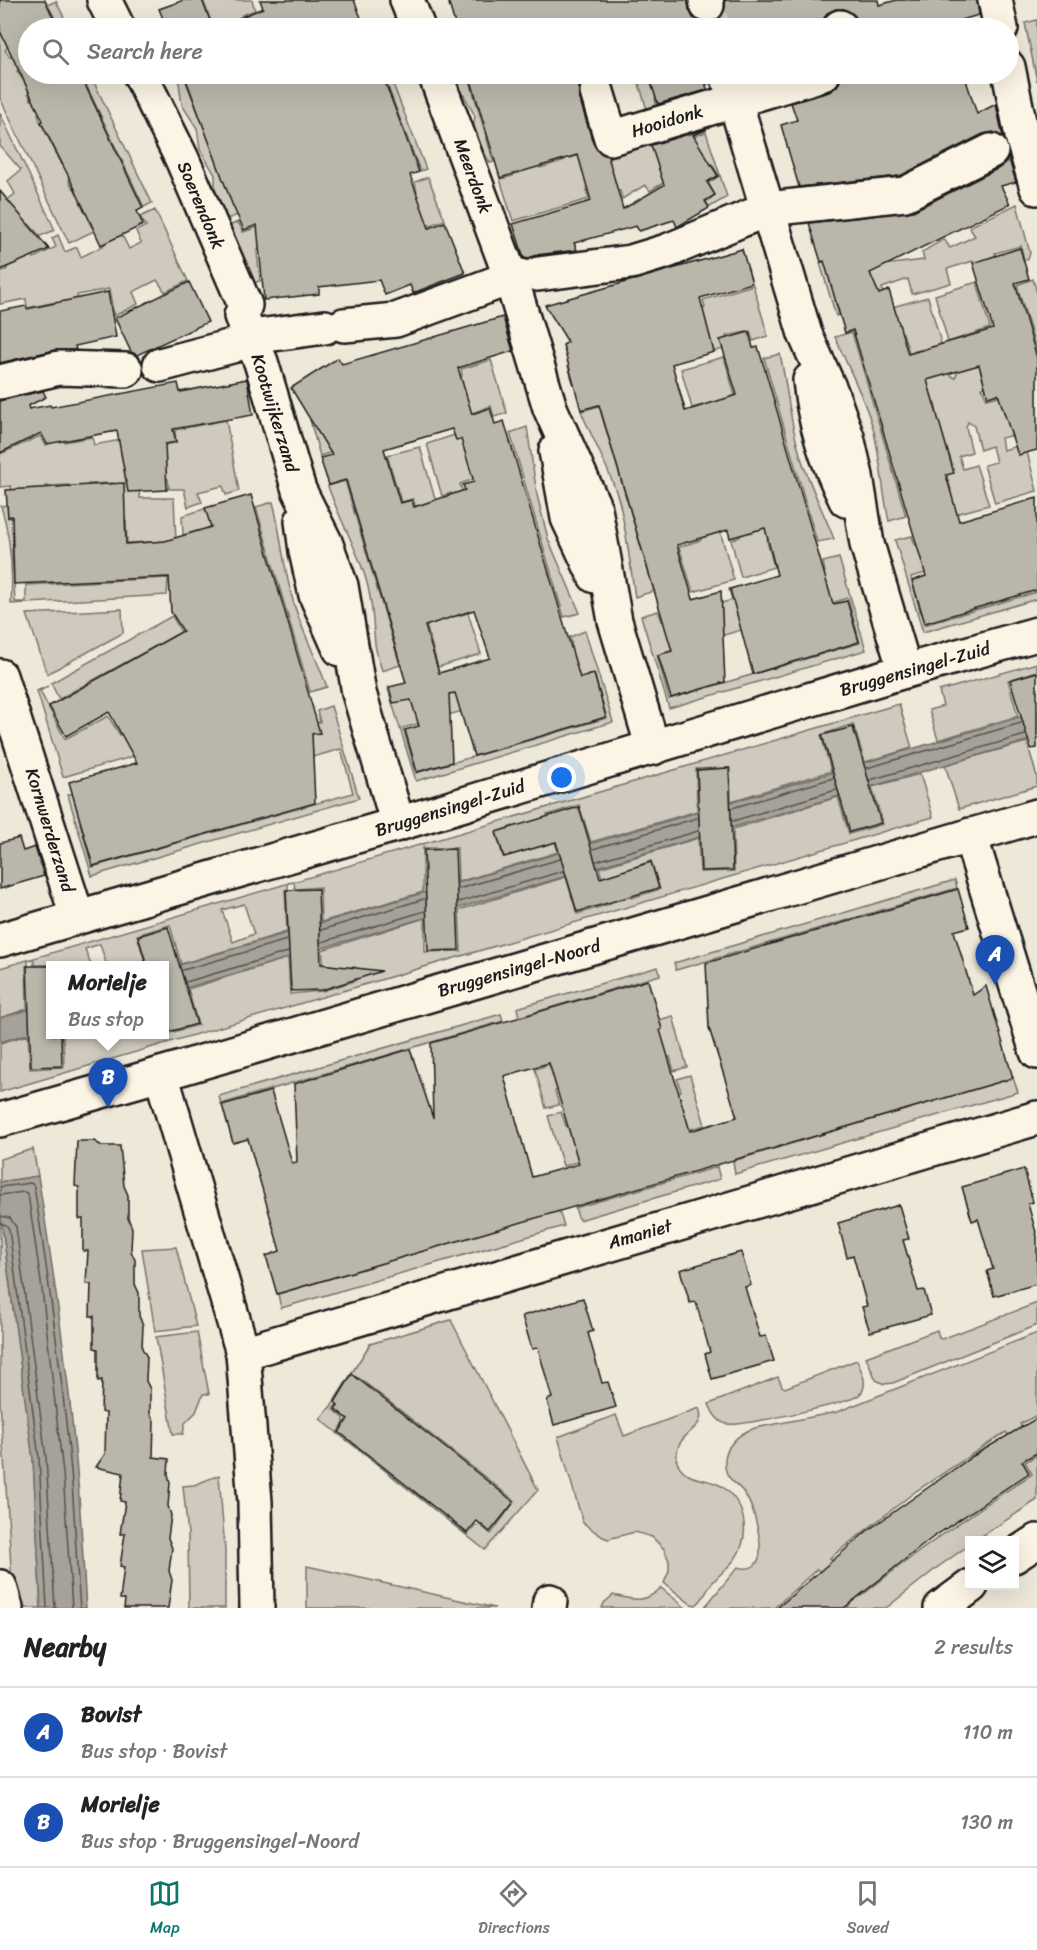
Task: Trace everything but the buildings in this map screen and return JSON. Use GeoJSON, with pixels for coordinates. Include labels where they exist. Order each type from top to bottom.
{"type":"FeatureCollection","features":[{"type":"Feature","properties":{"kind":"street"},"geometry":{"type":"LineString","coordinates":[[104,0],[113,18]]}},
{"type":"Feature","properties":{"kind":"street"},"geometry":{"type":"LineString","coordinates":[[407,0],[414,18]]}},
{"type":"Feature","properties":{"kind":"street"},"geometry":{"type":"LineString","coordinates":[[995,0],[999,18]]}},
{"type":"Feature","properties":{"kind":"street","name":"Soerendonk"},"geometry":{"type":"LineString","coordinates":[[145,84],[182,159],[245,304],[241,316],[251,337]]}},
{"type":"Feature","properties":{"kind":"street","name":"Meerdonk"},"geometry":{"type":"LineString","coordinates":[[439,84],[523,276],[550,408],[595,509],[615,621],[652,748]]}},
{"type":"Feature","properties":{"kind":"street","name":"Hooidonk"},"geometry":{"type":"LineString","coordinates":[[597,92],[611,138],[731,87],[752,84]]}},
{"type":"Feature","properties":{"kind":"street"},"geometry":{"type":"LineString","coordinates":[[1011,84],[1022,136],[1037,188]]}},
{"type":"Feature","properties":{"kind":"street"},"geometry":{"type":"LineString","coordinates":[[731,87],[805,334],[831,392],[847,437],[867,544],[905,672]]}},
{"type":"Feature","properties":{"kind":"street"},"geometry":{"type":"LineString","coordinates":[[160,365],[232,346],[251,337],[396,320],[523,276],[631,262],[768,209],[905,194],[991,151]]}},
{"type":"Feature","properties":{"kind":"street","name":"Kootwijkerzand"},"geometry":{"type":"LineString","coordinates":[[251,337],[268,383],[298,490],[325,542],[341,586],[359,693],[398,824]]}},
{"type":"Feature","properties":{"kind":"street"},"geometry":{"type":"LineString","coordinates":[[0,382],[59,368],[126,370]]}},
{"type":"Feature","properties":{"kind":"street","name":"Bruggensingel-Zuid"},"geometry":{"type":"LineString","coordinates":[[0,940],[1037,634]]}},
{"type":"Feature","properties":{"kind":"street","name":"Kornwerderzand"},"geometry":{"type":"LineString","coordinates":[[0,676],[77,916]]}},
{"type":"Feature","properties":{"kind":"street","name":"Bruggensingel-Noord"},"geometry":{"type":"LineString","coordinates":[[0,1120],[1037,816]]}},
{"type":"Feature","properties":{"kind":"street"},"geometry":{"type":"LineString","coordinates":[[970,835],[1037,1052]]}},
{"type":"Feature","properties":{"kind":"street"},"geometry":{"type":"LineString","coordinates":[[160,1074],[243,1353],[254,1490],[257,1608]]}},
{"type":"Feature","properties":{"kind":"street","name":"Amaniet"},"geometry":{"type":"LineString","coordinates":[[243,1353],[1037,1118]]}},
{"type":"Feature","properties":{"kind":"street"},"geometry":{"type":"LineString","coordinates":[[1019,1553],[1037,1541]]}},
{"type":"Feature","properties":{"kind":"street"},"geometry":{"type":"LineString","coordinates":[[0,1587],[6,1608]]}},
{"type":"Feature","properties":{"kind":"street"},"geometry":{"type":"LineString","coordinates":[[941,1608],[966,1590]]}},
{"type":"Feature","properties":{"kind":"shaded area"},"geometry":{"type":"Polygon","coordinates":[[[203,0],[252,0],[255,10],[242,15],[243,18],[210,18],[203,0]]]}},
{"type":"Feature","properties":{"kind":"shaded area"},"geometry":{"type":"Polygon","coordinates":[[[56,1],[64,18],[55,18],[49,7],[26,18],[19,18],[56,1]]]}},
{"type":"Feature","properties":{"kind":"shaded area"},"geometry":{"type":"Polygon","coordinates":[[[18,19],[18,22],[12,25],[17,38],[5,50],[10,57],[18,54],[18,84],[37,84],[28,92],[31,100],[44,95],[48,105],[38,114],[40,121],[62,165],[75,160],[79,170],[69,181],[73,188],[85,183],[90,193],[80,202],[84,210],[96,205],[101,214],[89,222],[94,231],[69,243],[0,98],[0,27],[18,19]]]}},
{"type":"Feature","properties":{"kind":"shaded area"},"geometry":{"type":"Polygon","coordinates":[[[1037,20],[1037,81],[1025,23],[1037,20]]]}},
{"type":"Feature","properties":{"kind":"shaded area"},"geometry":{"type":"Polygon","coordinates":[[[86,84],[95,84],[152,203],[144,207],[86,84]]]}},
{"type":"Feature","properties":{"kind":"shaded area"},"geometry":{"type":"Polygon","coordinates":[[[179,84],[187,84],[238,215],[227,219],[215,191],[215,175],[200,149],[197,128],[182,105],[179,84]]]}},
{"type":"Feature","properties":{"kind":"shaded area"},"geometry":{"type":"Polygon","coordinates":[[[387,84],[393,84],[426,169],[420,171],[387,84]]]}},
{"type":"Feature","properties":{"kind":"shaded area"},"geometry":{"type":"Polygon","coordinates":[[[459,84],[471,84],[493,160],[531,148],[512,84],[556,84],[566,140],[490,163],[474,138],[475,116],[459,84]]]}},
{"type":"Feature","properties":{"kind":"shaded area"},"geometry":{"type":"Polygon","coordinates":[[[639,84],[708,84],[689,90],[694,104],[687,106],[680,91],[655,99],[659,113],[649,116],[639,84]]]}},
{"type":"Feature","properties":{"kind":"shaded area"},"geometry":{"type":"Polygon","coordinates":[[[0,113],[55,230],[40,236],[29,224],[20,233],[6,201],[15,194],[8,181],[21,170],[0,146],[0,113]]]}},
{"type":"Feature","properties":{"kind":"shaded area"},"geometry":{"type":"Polygon","coordinates":[[[688,122],[693,137],[706,132],[727,197],[710,207],[706,202],[715,195],[708,183],[719,176],[712,164],[700,170],[696,163],[650,191],[645,185],[622,199],[620,191],[611,193],[607,182],[586,190],[589,199],[513,221],[500,179],[513,176],[510,166],[537,158],[540,168],[565,160],[563,151],[568,149],[571,158],[592,151],[597,162],[621,153],[617,144],[635,138],[638,148],[650,144],[657,156],[683,169],[664,138],[688,122]]]}},
{"type":"Feature","properties":{"kind":"shaded area"},"geometry":{"type":"Polygon","coordinates":[[[428,177],[445,220],[419,229],[261,246],[257,252],[260,281],[253,283],[229,226],[238,222],[243,232],[258,227],[395,201],[417,192],[415,182],[428,177]]]}},
{"type":"Feature","properties":{"kind":"shaded area"},"geometry":{"type":"Polygon","coordinates":[[[1017,204],[1030,253],[1028,259],[1024,260],[1021,246],[995,253],[999,268],[978,274],[973,261],[947,269],[951,283],[912,294],[908,279],[882,288],[885,302],[848,297],[835,301],[839,315],[836,316],[820,263],[866,256],[867,267],[924,260],[922,252],[944,239],[950,248],[975,236],[969,227],[1017,204]]]}},
{"type":"Feature","properties":{"kind":"shaded area"},"geometry":{"type":"Polygon","coordinates":[[[155,210],[188,281],[165,292],[157,280],[133,292],[138,304],[114,316],[109,289],[77,295],[78,305],[58,309],[56,302],[27,308],[26,299],[0,304],[0,272],[7,269],[2,259],[30,248],[34,258],[56,247],[52,238],[58,235],[65,252],[77,247],[81,257],[105,245],[100,236],[118,227],[129,249],[141,243],[136,231],[146,226],[140,217],[155,210]]]}},
{"type":"Feature","properties":{"kind":"shaded area"},"geometry":{"type":"Polygon","coordinates":[[[1033,279],[1037,293],[1037,353],[1017,285],[1033,279]]]}},
{"type":"Feature","properties":{"kind":"shaded area"},"geometry":{"type":"Polygon","coordinates":[[[977,282],[990,328],[948,342],[935,295],[977,282]]]}},
{"type":"Feature","properties":{"kind":"shaded area"},"geometry":{"type":"Polygon","coordinates":[[[753,285],[768,336],[753,341],[750,331],[726,336],[729,348],[573,382],[568,366],[584,361],[679,315],[705,308],[703,300],[753,285]]]}},
{"type":"Feature","properties":{"kind":"shaded area"},"geometry":{"type":"Polygon","coordinates":[[[928,297],[950,375],[955,378],[957,373],[954,362],[978,351],[994,383],[982,388],[987,399],[1010,393],[1022,433],[1001,438],[1003,450],[1025,444],[1037,491],[995,503],[984,465],[996,462],[992,446],[980,450],[974,426],[968,422],[966,427],[972,452],[959,456],[963,469],[976,465],[989,505],[944,517],[939,493],[951,490],[944,467],[952,464],[949,454],[929,458],[916,419],[937,413],[935,403],[930,403],[920,350],[909,352],[903,333],[893,334],[885,309],[928,297]]]}},
{"type":"Feature","properties":{"kind":"shaded area"},"geometry":{"type":"Polygon","coordinates":[[[852,332],[906,516],[889,521],[873,428],[835,337],[852,332]]]}},
{"type":"Feature","properties":{"kind":"shaded area"},"geometry":{"type":"Polygon","coordinates":[[[780,354],[792,424],[801,459],[834,539],[817,542],[764,358],[780,354]]]}},
{"type":"Feature","properties":{"kind":"shaded area"},"geometry":{"type":"Polygon","coordinates":[[[724,357],[776,537],[767,541],[774,567],[741,577],[731,540],[740,537],[743,529],[712,503],[734,580],[693,592],[679,547],[701,540],[662,385],[677,381],[689,423],[711,419],[707,404],[692,408],[681,369],[724,357]]]}},
{"type":"Feature","properties":{"kind":"shaded area"},"geometry":{"type":"Polygon","coordinates":[[[491,360],[507,413],[494,417],[491,406],[466,415],[413,428],[416,440],[392,446],[332,452],[320,456],[310,420],[317,416],[385,400],[462,376],[461,369],[491,360]]]}},
{"type":"Feature","properties":{"kind":"shaded area"},"geometry":{"type":"Polygon","coordinates":[[[599,406],[654,591],[635,597],[619,501],[581,411],[599,406]]]}},
{"type":"Feature","properties":{"kind":"shaded area"},"geometry":{"type":"Polygon","coordinates":[[[226,420],[239,491],[226,495],[223,486],[198,492],[202,502],[188,507],[184,489],[169,489],[168,479],[142,480],[140,498],[174,498],[176,541],[127,543],[126,520],[121,520],[39,547],[12,549],[15,602],[26,602],[26,585],[168,578],[167,595],[11,604],[10,554],[1,506],[7,505],[8,518],[25,517],[112,500],[113,483],[88,484],[88,494],[70,495],[69,485],[46,486],[45,496],[11,498],[11,486],[0,487],[0,454],[40,436],[46,445],[62,438],[64,442],[92,437],[94,445],[121,440],[149,448],[176,443],[175,430],[226,420]]]}},
{"type":"Feature","properties":{"kind":"shaded area"},"geometry":{"type":"Polygon","coordinates":[[[527,427],[537,495],[548,539],[580,613],[564,617],[510,433],[527,427]]]}},
{"type":"Feature","properties":{"kind":"shaded area"},"geometry":{"type":"Polygon","coordinates":[[[461,433],[482,476],[460,484],[465,499],[455,604],[458,616],[468,613],[481,654],[438,667],[425,621],[417,510],[413,499],[401,502],[387,455],[420,447],[438,509],[455,506],[451,493],[442,496],[427,444],[461,433]]]}},
{"type":"Feature","properties":{"kind":"shaded area"},"geometry":{"type":"Polygon","coordinates":[[[345,481],[400,665],[382,671],[365,576],[328,486],[345,481]]]}},
{"type":"Feature","properties":{"kind":"shaded area"},"geometry":{"type":"Polygon","coordinates":[[[273,502],[295,608],[327,687],[310,692],[256,507],[273,502]]]}},
{"type":"Feature","properties":{"kind":"shaded area"},"geometry":{"type":"Polygon","coordinates":[[[217,505],[206,735],[63,777],[37,691],[48,686],[40,691],[65,739],[108,716],[120,735],[179,703],[199,532],[183,535],[182,516],[217,505]]]}},
{"type":"Feature","properties":{"kind":"shaded area"},"geometry":{"type":"Polygon","coordinates":[[[912,536],[915,545],[940,538],[1037,542],[911,577],[924,625],[1037,592],[1037,599],[923,632],[895,540],[912,536]]]}},
{"type":"Feature","properties":{"kind":"shaded area"},"geometry":{"type":"Polygon","coordinates":[[[839,558],[866,650],[669,708],[641,616],[658,611],[662,621],[732,600],[729,589],[750,584],[801,579],[825,572],[823,562],[839,558]],[[848,598],[657,655],[669,699],[860,643],[848,598]]]}},
{"type":"Feature","properties":{"kind":"shaded area"},"geometry":{"type":"Polygon","coordinates":[[[122,609],[123,633],[47,674],[27,614],[122,609]]]}},
{"type":"Feature","properties":{"kind":"shaded area"},"geometry":{"type":"Polygon","coordinates":[[[172,616],[181,632],[59,699],[51,683],[172,616]]]}},
{"type":"Feature","properties":{"kind":"shaded area"},"geometry":{"type":"Polygon","coordinates":[[[585,631],[613,722],[416,781],[388,689],[572,647],[570,637],[585,631]],[[594,673],[403,728],[416,773],[607,718],[594,673]]]}},
{"type":"Feature","properties":{"kind":"shaded area"},"geometry":{"type":"Polygon","coordinates":[[[1037,663],[1037,671],[1008,680],[1018,716],[938,740],[929,710],[943,706],[939,691],[1037,663]]]}},
{"type":"Feature","properties":{"kind":"shaded area"},"geometry":{"type":"Polygon","coordinates":[[[899,704],[912,748],[865,762],[853,724],[821,735],[831,771],[731,801],[730,768],[696,769],[697,811],[591,842],[579,805],[547,815],[558,852],[458,882],[457,848],[423,848],[423,892],[321,922],[320,887],[295,889],[294,882],[291,882],[899,704]],[[513,826],[496,832],[503,857],[521,852],[513,826]]]}},
{"type":"Feature","properties":{"kind":"shaded area"},"geometry":{"type":"Polygon","coordinates":[[[331,706],[359,798],[92,876],[68,795],[82,790],[78,780],[104,772],[107,783],[131,775],[129,765],[320,722],[317,711],[331,706]],[[341,749],[80,823],[92,867],[353,793],[341,749]]]}},
{"type":"Feature","properties":{"kind":"shaded area"},"geometry":{"type":"Polygon","coordinates":[[[1027,742],[1037,777],[1037,786],[959,809],[945,765],[1027,742]]]}},
{"type":"Feature","properties":{"kind":"shaded area"},"geometry":{"type":"Polygon","coordinates":[[[920,774],[933,817],[0,1092],[0,1043],[28,1035],[30,1069],[64,1067],[63,1039],[169,1039],[169,1033],[198,1025],[188,989],[288,958],[290,994],[322,991],[355,981],[355,967],[324,969],[322,950],[425,918],[425,952],[461,951],[459,910],[566,877],[577,914],[610,904],[599,868],[698,838],[700,872],[734,871],[733,829],[838,797],[849,834],[883,824],[872,787],[920,774]],[[651,861],[637,866],[640,877],[627,882],[631,898],[660,889],[651,861]]]}},
{"type":"Feature","properties":{"kind":"shaded area"},"geometry":{"type":"Polygon","coordinates":[[[955,880],[957,888],[676,970],[674,963],[955,880]]]}},
{"type":"Feature","properties":{"kind":"shaded area"},"geometry":{"type":"Polygon","coordinates":[[[288,883],[288,890],[285,890],[287,932],[181,964],[170,925],[137,935],[145,961],[105,961],[100,944],[85,949],[90,961],[46,961],[46,965],[34,965],[34,960],[28,960],[28,966],[26,966],[27,1009],[0,1018],[0,968],[288,883]],[[244,904],[222,910],[233,942],[254,934],[244,904]]]}},
{"type":"Feature","properties":{"kind":"shaded area"},"geometry":{"type":"Polygon","coordinates":[[[658,967],[660,975],[519,1017],[517,1008],[658,967]]]}},
{"type":"Feature","properties":{"kind":"shaded area"},"geometry":{"type":"Polygon","coordinates":[[[501,1014],[503,1021],[221,1104],[219,1096],[501,1014]]]}},
{"type":"Feature","properties":{"kind":"shaded area"},"geometry":{"type":"Polygon","coordinates":[[[673,1016],[687,1067],[674,1071],[670,1057],[555,1091],[559,1105],[546,1108],[535,1069],[560,1061],[557,1049],[673,1016]]]}},
{"type":"Feature","properties":{"kind":"shaded area"},"geometry":{"type":"Polygon","coordinates":[[[690,1075],[705,1125],[563,1166],[548,1116],[561,1112],[566,1126],[681,1091],[677,1079],[690,1075]]]}},
{"type":"Feature","properties":{"kind":"shaded area"},"geometry":{"type":"Polygon","coordinates":[[[1013,1078],[1018,1092],[735,1174],[733,1161],[1013,1078]]]}},
{"type":"Feature","properties":{"kind":"shaded area"},"geometry":{"type":"Polygon","coordinates":[[[33,1149],[38,1176],[0,1182],[0,1159],[33,1149]]]}},
{"type":"Feature","properties":{"kind":"shaded area"},"geometry":{"type":"Polygon","coordinates":[[[717,1167],[720,1179],[579,1220],[575,1208],[717,1167]]]}},
{"type":"Feature","properties":{"kind":"shaded area"},"geometry":{"type":"Polygon","coordinates":[[[0,1210],[33,1459],[41,1608],[13,1608],[0,1402],[0,1210]]]}},
{"type":"Feature","properties":{"kind":"shaded area"},"geometry":{"type":"Polygon","coordinates":[[[559,1211],[564,1226],[281,1308],[278,1294],[559,1211]]]}},
{"type":"Feature","properties":{"kind":"shaded area"},"geometry":{"type":"Polygon","coordinates":[[[176,1247],[196,1326],[155,1331],[142,1249],[176,1247]]]}},
{"type":"Feature","properties":{"kind":"shaded area"},"geometry":{"type":"Polygon","coordinates":[[[1037,1303],[1037,1325],[893,1383],[884,1384],[876,1380],[866,1357],[937,1330],[939,1338],[942,1339],[1037,1303]]]}},
{"type":"Feature","properties":{"kind":"shaded area"},"geometry":{"type":"Polygon","coordinates":[[[451,1320],[538,1490],[485,1550],[348,1442],[353,1445],[361,1436],[383,1453],[375,1462],[391,1475],[399,1465],[421,1483],[414,1492],[430,1504],[437,1495],[459,1512],[452,1522],[468,1535],[475,1526],[480,1525],[491,1534],[515,1501],[359,1378],[333,1409],[344,1418],[344,1423],[337,1433],[320,1419],[331,1406],[370,1344],[451,1320]]]}},
{"type":"Feature","properties":{"kind":"shaded area"},"geometry":{"type":"Polygon","coordinates":[[[197,1332],[209,1394],[203,1394],[196,1412],[185,1423],[183,1434],[173,1434],[156,1337],[197,1332]]]}},
{"type":"Feature","properties":{"kind":"shaded area"},"geometry":{"type":"Polygon","coordinates":[[[1037,1333],[1037,1415],[1020,1424],[1025,1432],[1012,1440],[1006,1432],[916,1491],[830,1558],[836,1566],[824,1576],[817,1569],[774,1608],[704,1608],[738,1567],[751,1567],[759,1559],[760,1541],[752,1509],[745,1494],[729,1478],[726,1470],[727,1452],[738,1437],[755,1428],[837,1412],[1037,1333]]]}},
{"type":"Feature","properties":{"kind":"shaded area"},"geometry":{"type":"Polygon","coordinates":[[[857,1360],[864,1378],[864,1387],[859,1395],[852,1399],[736,1424],[721,1421],[709,1404],[778,1377],[785,1388],[857,1360]]]}},
{"type":"Feature","properties":{"kind":"shaded area"},"geometry":{"type":"Polygon","coordinates":[[[699,1408],[701,1416],[699,1422],[680,1443],[677,1462],[687,1474],[718,1484],[731,1495],[741,1512],[744,1531],[743,1541],[735,1559],[712,1583],[696,1605],[691,1604],[664,1583],[669,1571],[669,1561],[664,1549],[652,1537],[635,1532],[608,1539],[583,1523],[558,1437],[616,1415],[624,1436],[699,1408]]]}},
{"type":"Feature","properties":{"kind":"shaded area"},"geometry":{"type":"Polygon","coordinates":[[[1037,1455],[1037,1500],[982,1536],[965,1536],[965,1548],[886,1608],[847,1608],[849,1605],[840,1595],[852,1586],[861,1596],[945,1533],[1032,1474],[1025,1462],[1037,1455]]]}},
{"type":"Feature","properties":{"kind":"shaded area"},"geometry":{"type":"Polygon","coordinates":[[[219,1475],[225,1550],[225,1608],[189,1608],[188,1534],[183,1486],[194,1485],[219,1475]]]}},
{"type":"Feature","properties":{"kind":"shaded area"},"geometry":{"type":"Polygon","coordinates":[[[307,1566],[495,1608],[307,1608],[307,1566]]]}},
{"type":"Feature","properties":{"kind":"shaded area"},"geometry":{"type":"Polygon","coordinates":[[[661,1588],[686,1608],[602,1608],[613,1595],[644,1599],[661,1588]]]}},
{"type":"Feature","properties":{"kind":"water"},"geometry":{"type":"Polygon","coordinates":[[[1037,712],[1037,738],[169,993],[169,968],[1037,712]]]}},
{"type":"Feature","properties":{"kind":"water"},"geometry":{"type":"Polygon","coordinates":[[[46,1004],[46,1028],[0,1042],[0,1018],[46,1004]]]}},
{"type":"Feature","properties":{"kind":"water"},"geometry":{"type":"Polygon","coordinates":[[[38,1176],[69,1397],[86,1608],[41,1608],[33,1459],[0,1210],[0,1182],[38,1176]]]}},
{"type":"Feature","properties":{"kind":"tunnel"},"geometry":{"type":"LineString","coordinates":[[707,5],[711,18]]}},
{"type":"Feature","properties":{"kind":"place","name":"Bovist"},"geometry":{"type":"Point","coordinates":[995,985]}},
{"type":"Feature","properties":{"kind":"place","name":"Morielje"},"geometry":{"type":"Point","coordinates":[108,1108]}}]}
